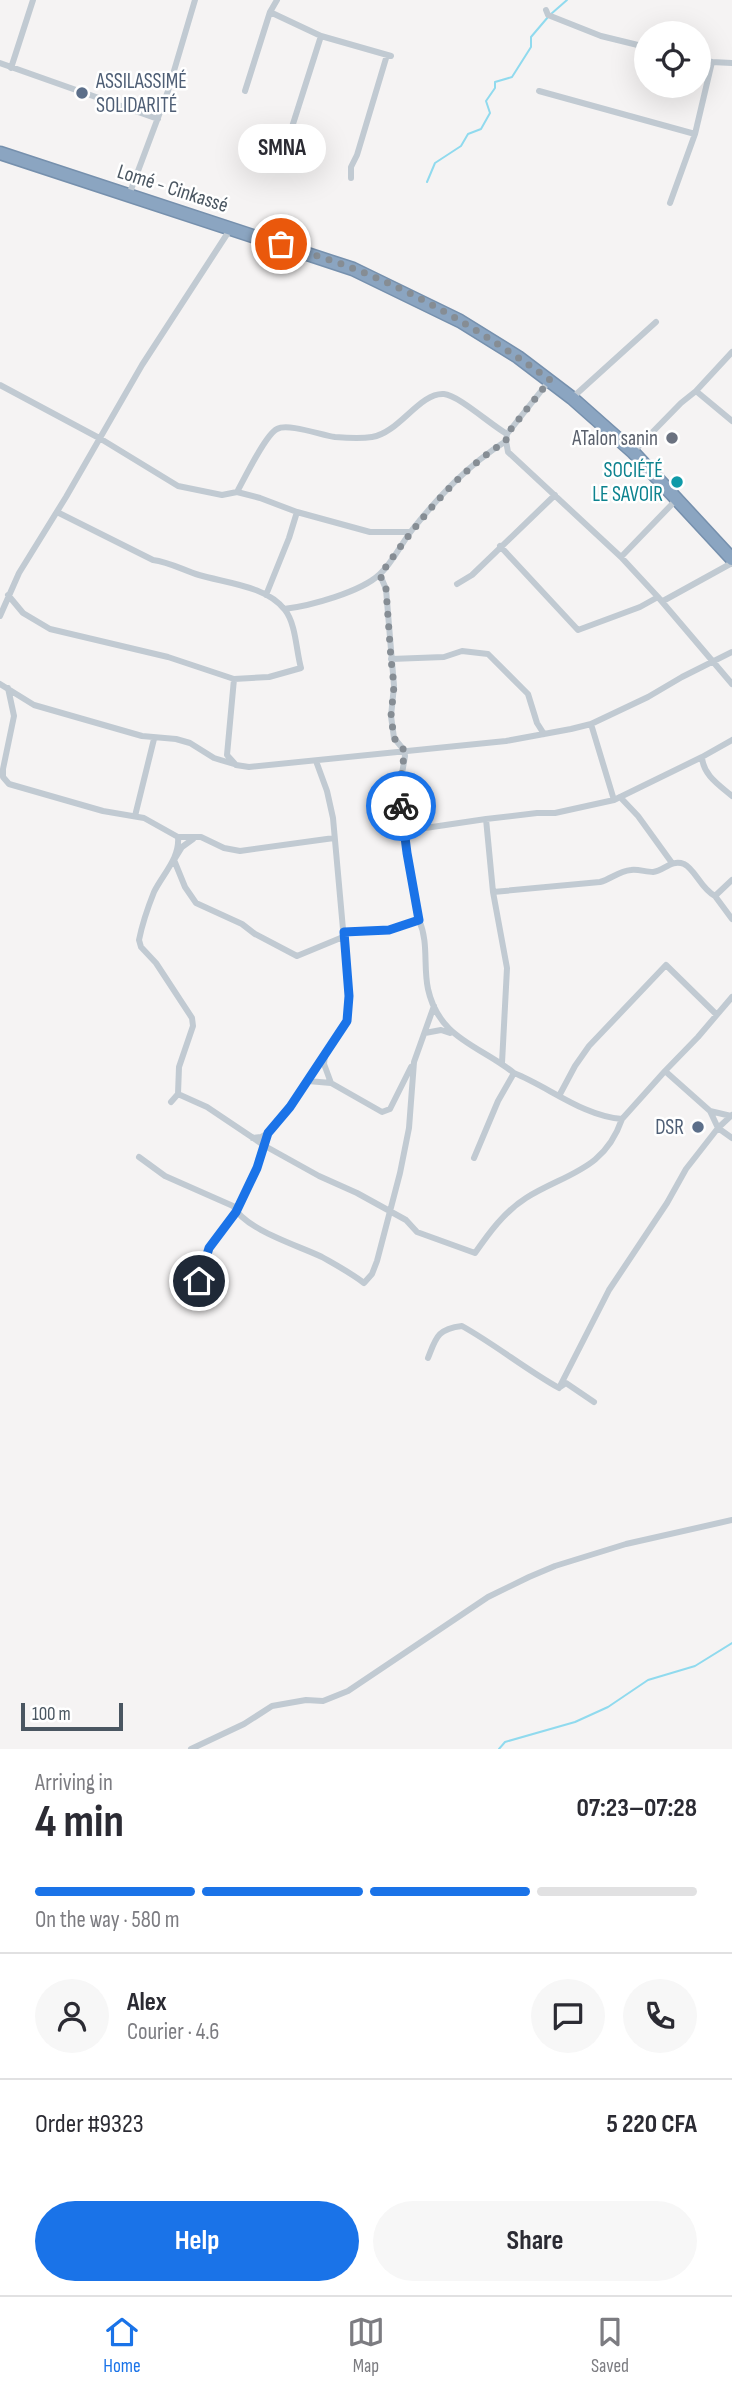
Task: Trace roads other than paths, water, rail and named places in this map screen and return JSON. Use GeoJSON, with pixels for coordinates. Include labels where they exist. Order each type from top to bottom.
{"type":"FeatureCollection","features":[{"type":"Feature","properties":{"kind":"highway","name":"Lomé - Cinkassé"},"geometry":{"type":"LineString","coordinates":[[2,157],[129,195],[353,269],[434,306],[518,357],[572,398],[633,452],[732,561]]}},
{"type":"Feature","properties":{"kind":"street"},"geometry":{"type":"LineString","coordinates":[[11,68],[33,0]]}},
{"type":"Feature","properties":{"kind":"street"},"geometry":{"type":"LineString","coordinates":[[129,195],[158,119],[195,0]]}},
{"type":"Feature","properties":{"kind":"street"},"geometry":{"type":"LineString","coordinates":[[245,91],[270,12],[277,0]]}},
{"type":"Feature","properties":{"kind":"street"},"geometry":{"type":"LineString","coordinates":[[546,10],[548,15],[601,36],[634,44]]}},
{"type":"Feature","properties":{"kind":"street"},"geometry":{"type":"LineString","coordinates":[[270,12],[321,36],[389,55],[351,167],[351,178]]}},
{"type":"Feature","properties":{"kind":"street"},"geometry":{"type":"LineString","coordinates":[[279,135],[292,127],[321,36]]}},
{"type":"Feature","properties":{"kind":"street"},"geometry":{"type":"LineString","coordinates":[[670,203],[695,134],[712,62],[732,63]]}},
{"type":"Feature","properties":{"kind":"street"},"geometry":{"type":"LineString","coordinates":[[0,64],[131,107],[158,119]]}},
{"type":"Feature","properties":{"kind":"street"},"geometry":{"type":"LineString","coordinates":[[539,91],[695,134]]}},
{"type":"Feature","properties":{"kind":"street"},"geometry":{"type":"LineString","coordinates":[[1,610],[19,573],[101,439],[142,365],[231,228]]}},
{"type":"Feature","properties":{"kind":"street"},"geometry":{"type":"LineString","coordinates":[[572,398],[656,322]]}},
{"type":"Feature","properties":{"kind":"street"},"geometry":{"type":"LineString","coordinates":[[633,452],[732,352]]}},
{"type":"Feature","properties":{"kind":"street"},"geometry":{"type":"LineString","coordinates":[[285,609],[336,599],[380,575],[449,486],[507,437],[550,380]]}},
{"type":"Feature","properties":{"kind":"street"},"geometry":{"type":"LineString","coordinates":[[0,385],[101,439],[178,486],[222,495],[237,492],[370,532],[411,532]]}},
{"type":"Feature","properties":{"kind":"street"},"geometry":{"type":"LineString","coordinates":[[696,391],[732,421]]}},
{"type":"Feature","properties":{"kind":"street"},"geometry":{"type":"LineString","coordinates":[[237,492],[274,430],[280,427],[288,426],[333,437],[379,436],[403,421],[427,399],[445,394],[452,396],[507,437],[508,452],[621,557],[732,684]]}},
{"type":"Feature","properties":{"kind":"street"},"geometry":{"type":"LineString","coordinates":[[457,584],[472,575],[555,495]]}},
{"type":"Feature","properties":{"kind":"street"},"geometry":{"type":"LineString","coordinates":[[621,557],[677,499]]}},
{"type":"Feature","properties":{"kind":"street"},"geometry":{"type":"LineString","coordinates":[[8,595],[23,613],[50,629],[168,657],[234,679],[269,677],[300,668],[292,628],[285,609],[266,595],[200,575],[166,561],[153,560],[57,512]]}},
{"type":"Feature","properties":{"kind":"street"},"geometry":{"type":"LineString","coordinates":[[266,595],[297,512]]}},
{"type":"Feature","properties":{"kind":"street"},"geometry":{"type":"LineString","coordinates":[[500,546],[578,630],[660,599],[732,561]]}},
{"type":"Feature","properties":{"kind":"street"},"geometry":{"type":"LineString","coordinates":[[380,575],[386,589],[394,686],[391,716],[394,738],[404,750],[399,791],[407,853],[419,920],[424,932],[427,987],[434,1006],[452,1033]]}},
{"type":"Feature","properties":{"kind":"street"},"geometry":{"type":"LineString","coordinates":[[391,659],[444,657],[462,651],[488,654],[528,694],[537,723],[544,734]]}},
{"type":"Feature","properties":{"kind":"street"},"geometry":{"type":"LineString","coordinates":[[0,684],[34,705],[155,738],[190,743],[214,758],[248,767],[506,741],[592,724],[732,652]]}},
{"type":"Feature","properties":{"kind":"street"},"geometry":{"type":"LineString","coordinates":[[234,679],[227,755],[236,765]]}},
{"type":"Feature","properties":{"kind":"street"},"geometry":{"type":"LineString","coordinates":[[8,688],[14,716],[3,778],[9,784],[103,811],[144,818],[178,837],[201,837],[224,848],[240,851],[334,838]]}},
{"type":"Feature","properties":{"kind":"street"},"geometry":{"type":"LineString","coordinates":[[592,724],[617,798],[638,816],[672,863]]}},
{"type":"Feature","properties":{"kind":"street"},"geometry":{"type":"LineString","coordinates":[[135,816],[155,738]]}},
{"type":"Feature","properties":{"kind":"street"},"geometry":{"type":"LineString","coordinates":[[405,831],[537,813],[555,813],[617,798],[732,740]]}},
{"type":"Feature","properties":{"kind":"street"},"geometry":{"type":"LineString","coordinates":[[702,757],[702,763],[711,779],[732,796]]}},
{"type":"Feature","properties":{"kind":"street"},"geometry":{"type":"LineString","coordinates":[[250,1138],[268,1133],[308,1081],[347,1021],[349,996],[334,838],[327,791],[316,761]]}},
{"type":"Feature","properties":{"kind":"street"},"geometry":{"type":"LineString","coordinates":[[486,820],[493,892],[507,968],[502,1063]]}},
{"type":"Feature","properties":{"kind":"street"},"geometry":{"type":"LineString","coordinates":[[178,837],[179,846],[174,860],[185,887],[196,903],[242,924],[297,956],[343,935],[389,930],[419,920]]}},
{"type":"Feature","properties":{"kind":"street"},"geometry":{"type":"LineString","coordinates":[[171,1102],[178,1094],[179,1067],[193,1026],[192,1018],[156,963],[141,947],[139,940],[154,894],[182,847],[193,839]]}},
{"type":"Feature","properties":{"kind":"street"},"geometry":{"type":"LineString","coordinates":[[493,892],[600,882],[630,870],[655,872],[672,863],[684,864],[690,868],[701,886],[715,895],[732,919]]}},
{"type":"Feature","properties":{"kind":"street"},"geometry":{"type":"LineString","coordinates":[[715,895],[732,880]]}},
{"type":"Feature","properties":{"kind":"street"},"geometry":{"type":"LineString","coordinates":[[559,1096],[589,1045],[667,965],[716,1014]]}},
{"type":"Feature","properties":{"kind":"street"},"geometry":{"type":"LineString","coordinates":[[178,1094],[207,1107],[250,1138],[406,1220],[417,1232],[475,1254],[503,1216],[524,1199],[548,1185],[572,1176],[600,1157],[622,1119],[732,997]]}},
{"type":"Feature","properties":{"kind":"street"},"geometry":{"type":"LineString","coordinates":[[308,1081],[331,1083],[382,1112],[390,1109],[414,1062],[434,1006]]}},
{"type":"Feature","properties":{"kind":"street"},"geometry":{"type":"LineString","coordinates":[[425,1033],[452,1033],[502,1063],[513,1073],[611,1118],[622,1119]]}},
{"type":"Feature","properties":{"kind":"street"},"geometry":{"type":"LineString","coordinates":[[325,1053],[324,1064],[331,1083]]}},
{"type":"Feature","properties":{"kind":"street"},"geometry":{"type":"LineString","coordinates":[[139,1157],[164,1176],[233,1206],[236,1212],[255,1225],[321,1257],[364,1283],[372,1274],[377,1261],[409,1128],[414,1062]]}},
{"type":"Feature","properties":{"kind":"street"},"geometry":{"type":"LineString","coordinates":[[665,1071],[710,1111],[718,1128],[732,1138]]}},
{"type":"Feature","properties":{"kind":"street"},"geometry":{"type":"LineString","coordinates":[[474,1158],[513,1073]]}},
{"type":"Feature","properties":{"kind":"street"},"geometry":{"type":"LineString","coordinates":[[710,1111],[732,1115]]}},
{"type":"Feature","properties":{"kind":"street"},"geometry":{"type":"LineString","coordinates":[[558,1388],[609,1290],[686,1169],[718,1128],[732,1115]]}},
{"type":"Feature","properties":{"kind":"street"},"geometry":{"type":"LineString","coordinates":[[199,1281],[209,1248],[236,1212],[265,1146],[268,1133]]}},
{"type":"Feature","properties":{"kind":"street"},"geometry":{"type":"LineString","coordinates":[[428,1359],[436,1338],[442,1331],[462,1326],[491,1342],[530,1372],[558,1388]]}},
{"type":"Feature","properties":{"kind":"street"},"geometry":{"type":"LineString","coordinates":[[558,1388],[566,1383],[594,1402]]}},
{"type":"Feature","properties":{"kind":"street"},"geometry":{"type":"LineString","coordinates":[[191,1749],[244,1724],[272,1706],[306,1700],[323,1701],[348,1691],[488,1597],[555,1566],[626,1544],[732,1520]]}},
{"type":"Feature","properties":{"kind":"waterway"},"geometry":{"type":"LineString","coordinates":[[551,14],[567,0]]}},
{"type":"Feature","properties":{"kind":"waterway"},"geometry":{"type":"LineString","coordinates":[[427,182],[435,163],[461,146],[468,134],[481,129],[490,113],[486,101],[495,88],[495,82],[512,77],[531,47],[531,37],[548,17]]}},
{"type":"Feature","properties":{"kind":"waterway"},"geometry":{"type":"LineString","coordinates":[[499,1749],[505,1742],[575,1722],[608,1707],[648,1680],[695,1666],[732,1643]]}},
{"type":"Feature","properties":{"kind":"place","name":"ASSILASSIMÉ SOLIDARITÉ"},"geometry":{"type":"Point","coordinates":[82,93]}},
{"type":"Feature","properties":{"kind":"place","name":"SMNA"},"geometry":{"type":"Point","coordinates":[281,244]}},
{"type":"Feature","properties":{"kind":"place","name":"ATalon sanin"},"geometry":{"type":"Point","coordinates":[672,438]}},
{"type":"Feature","properties":{"kind":"place","name":"SOCIÉTÉ LE SAVOIR"},"geometry":{"type":"Point","coordinates":[677,482]}},
{"type":"Feature","properties":{"kind":"place","name":"DSR"},"geometry":{"type":"Point","coordinates":[698,1127]}}]}
